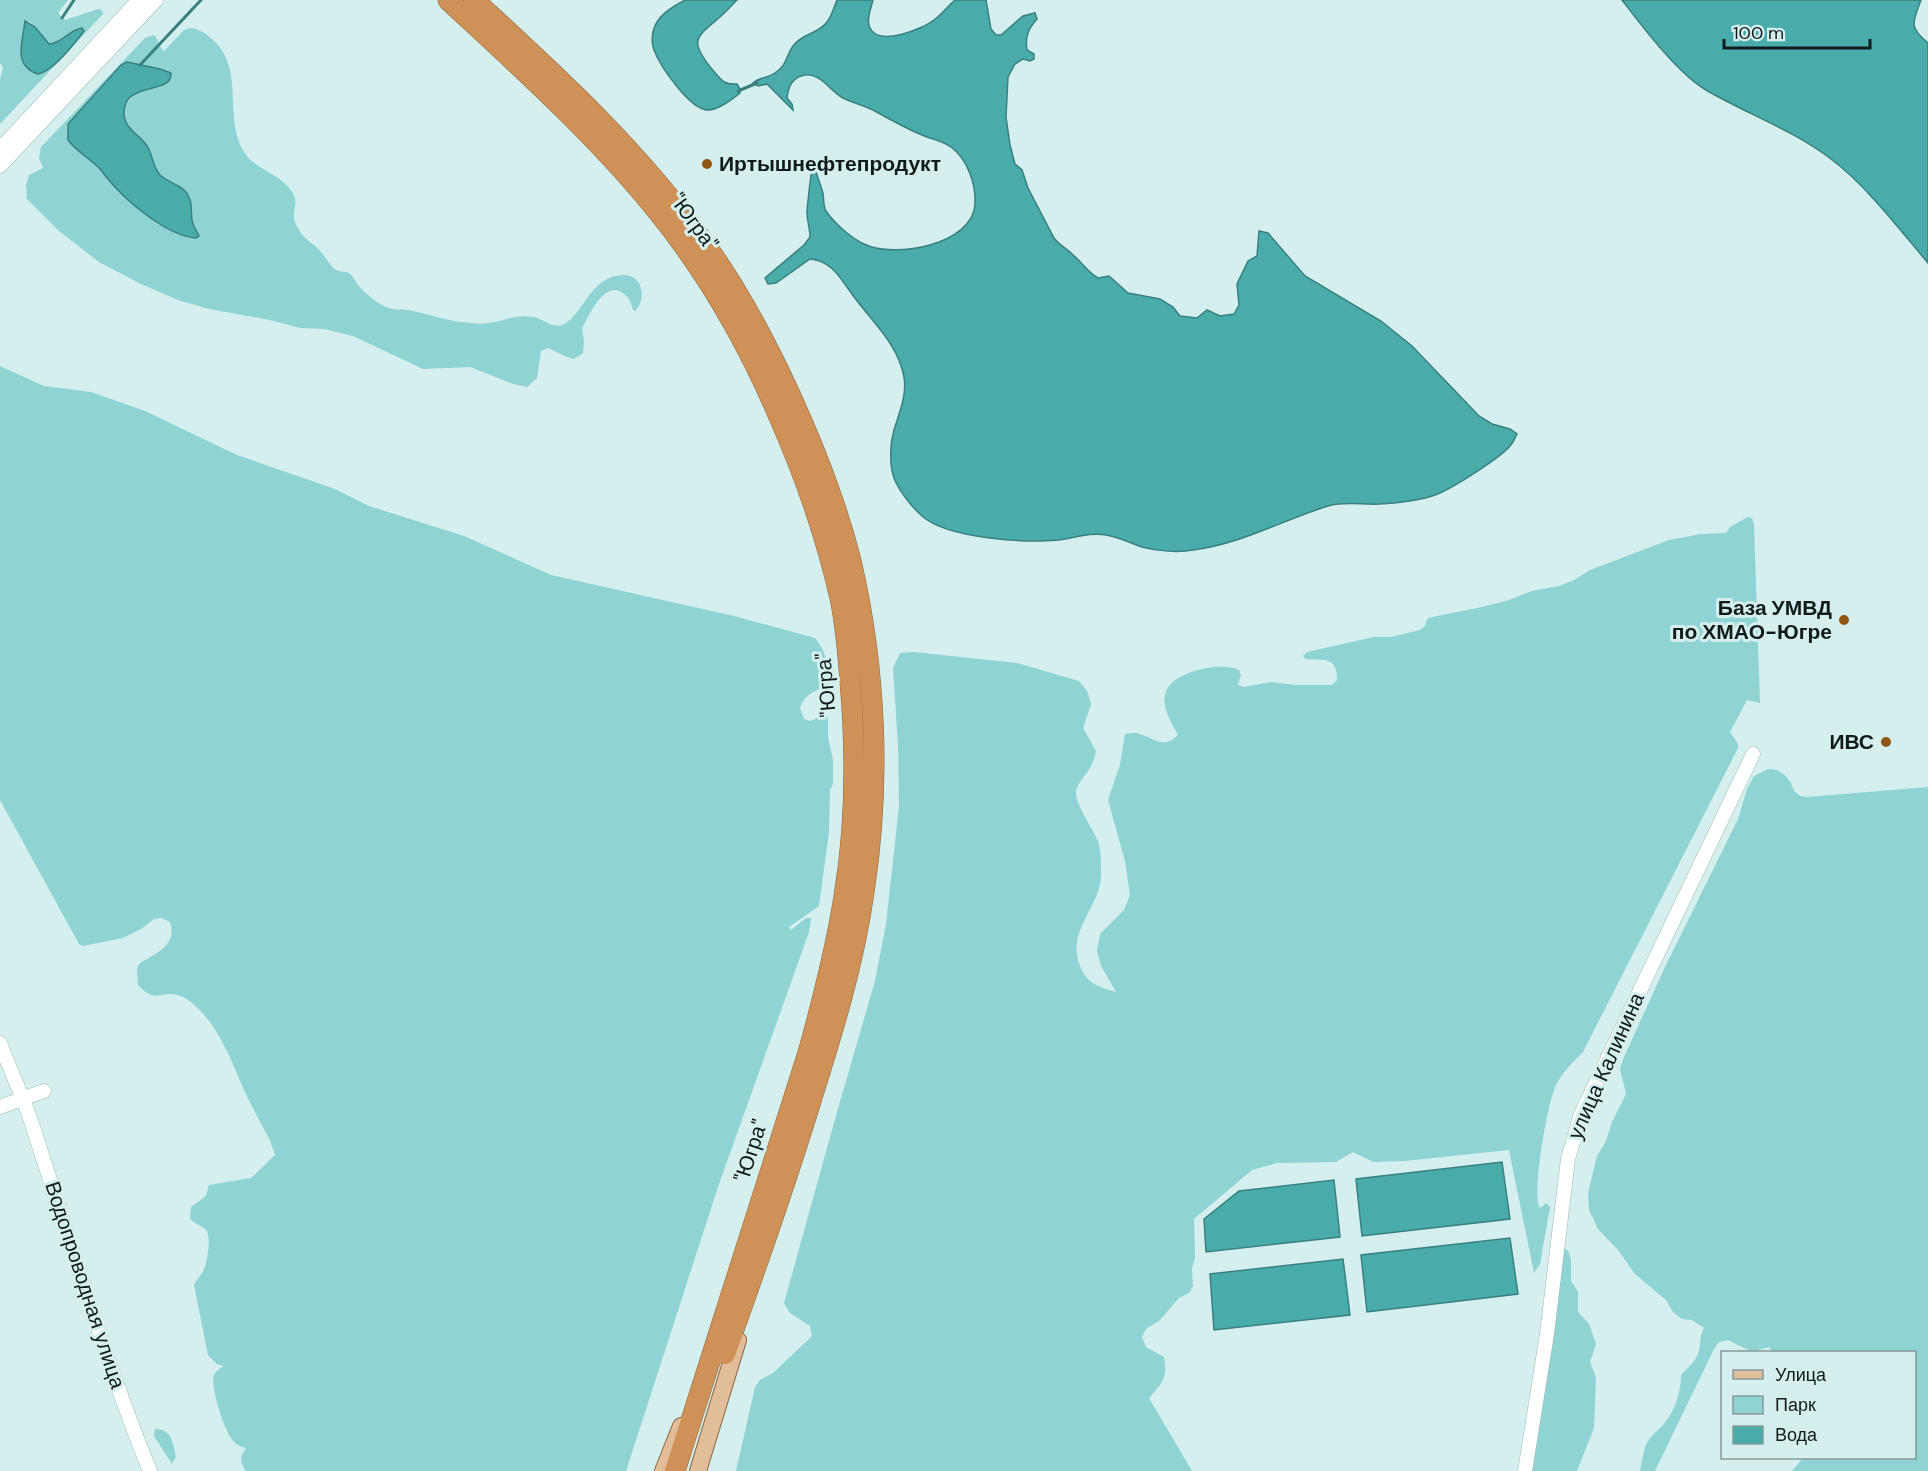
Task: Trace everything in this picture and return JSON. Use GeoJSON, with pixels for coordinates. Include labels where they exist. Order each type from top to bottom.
{"type":"FeatureCollection","features":[{"type":"Feature","properties":{"kind":"highway","name":"\"Югра\""},"geometry":{"type":"LineString","coordinates":[[448,0],[587,132],[659,213],[690,255],[753,359],[784,429],[811,498],[832,567],[845,629],[852,698],[855,766],[852,833],[846,888],[832,961],[762,1225],[684,1471]]}},
{"type":"Feature","properties":{"kind":"highway","name":"\"Югра\""},"geometry":{"type":"LineString","coordinates":[[474,0],[612,131],[704,242],[754,323],[789,390],[830,491],[850,558],[865,636],[872,716],[873,804],[866,881],[857,931],[838,1014],[675,1471]]}},
{"type":"Feature","properties":{"kind":"main road"},"geometry":{"type":"LineString","coordinates":[[663,1471],[762,1225]]}},
{"type":"Feature","properties":{"kind":"main road"},"geometry":{"type":"LineString","coordinates":[[698,1471],[762,1225]]}},
{"type":"Feature","properties":{"kind":"street"},"geometry":{"type":"LineString","coordinates":[[0,149],[139,0]]}},
{"type":"Feature","properties":{"kind":"street"},"geometry":{"type":"LineString","coordinates":[[0,166],[156,0]]}},
{"type":"Feature","properties":{"kind":"street"},"geometry":{"type":"LineString","coordinates":[[435,0],[531,89],[587,132]]}},
{"type":"Feature","properties":{"kind":"street","name":"улица Калинина"},"geometry":{"type":"LineString","coordinates":[[1526,1471],[1547,1334],[1568,1159],[1573,1137],[1581,1114],[1753,754]]}},
{"type":"Feature","properties":{"kind":"street","name":"Водопроводная улица"},"geometry":{"type":"LineString","coordinates":[[0,1043],[23,1099],[131,1425],[150,1471]]}},
{"type":"Feature","properties":{"kind":"street"},"geometry":{"type":"LineString","coordinates":[[0,1107],[44,1091]]}},
{"type":"Feature","properties":{"kind":"green space"},"geometry":{"type":"Polygon","coordinates":[[[0,0],[68,0],[58,13],[65,20],[98,9],[102,10],[103,14],[0,124],[0,80],[3,67],[0,63],[0,0]],[[25,21],[24,37],[38,74],[65,35],[57,43],[49,44],[30,22],[25,21]]]}},
{"type":"Feature","properties":{"kind":"green space"},"geometry":{"type":"Polygon","coordinates":[[[190,28],[203,32],[223,53],[232,80],[235,124],[244,152],[254,163],[281,180],[292,192],[295,202],[294,219],[301,233],[337,271],[349,273],[364,291],[380,304],[391,309],[408,310],[468,323],[488,323],[527,316],[559,326],[576,314],[602,282],[623,275],[630,276],[639,283],[642,295],[639,306],[635,311],[633,310],[628,297],[617,290],[604,294],[582,328],[583,353],[574,359],[548,348],[541,351],[537,378],[527,387],[513,384],[470,367],[423,369],[353,336],[324,329],[300,328],[209,309],[178,300],[99,262],[59,231],[27,199],[26,185],[29,175],[43,168],[39,158],[41,147],[145,38],[154,35],[164,51],[184,30],[190,28]],[[130,62],[68,133],[76,150],[101,169],[140,208],[162,224],[187,237],[193,226],[190,197],[161,176],[155,168],[149,149],[126,124],[125,106],[135,93],[165,85],[160,69],[130,62]]]}},
{"type":"Feature","properties":{"kind":"green space"},"geometry":{"type":"Polygon","coordinates":[[[0,366],[44,386],[91,392],[145,411],[237,455],[335,489],[369,506],[464,536],[551,575],[734,616],[815,638],[821,647],[828,666],[828,678],[823,686],[806,698],[800,708],[804,719],[811,721],[825,714],[828,717],[828,737],[833,760],[829,832],[819,906],[789,927],[791,930],[806,918],[811,918],[809,932],[718,1187],[626,1471],[246,1471],[244,1468],[241,1459],[246,1448],[234,1442],[228,1433],[216,1398],[214,1375],[224,1366],[217,1364],[208,1355],[194,1285],[206,1264],[209,1239],[206,1230],[190,1218],[191,1207],[206,1196],[209,1185],[251,1178],[275,1155],[228,1053],[207,1019],[188,1000],[180,996],[151,995],[138,985],[139,964],[168,943],[172,930],[170,922],[161,918],[154,919],[123,938],[83,946],[79,944],[0,800],[0,366]]]}},
{"type":"Feature","properties":{"kind":"green space"},"geometry":{"type":"Polygon","coordinates":[[[1748,517],[1752,518],[1754,525],[1760,703],[1747,700],[1730,732],[1738,748],[1583,1052],[1565,1071],[1555,1087],[1544,1134],[1537,1187],[1540,1208],[1546,1203],[1550,1207],[1540,1264],[1534,1273],[1509,1150],[1373,1162],[1353,1152],[1336,1162],[1277,1163],[1252,1170],[1194,1219],[1193,1286],[1189,1293],[1179,1298],[1160,1320],[1146,1329],[1142,1337],[1146,1347],[1164,1357],[1165,1364],[1163,1380],[1149,1398],[1192,1471],[736,1471],[755,1387],[760,1380],[773,1373],[812,1336],[810,1326],[790,1313],[784,1303],[875,981],[886,924],[899,806],[893,668],[900,653],[914,652],[1017,663],[1079,681],[1087,691],[1091,704],[1083,728],[1096,751],[1090,768],[1077,787],[1076,796],[1098,841],[1101,873],[1096,896],[1081,928],[1077,951],[1085,976],[1098,986],[1116,992],[1101,966],[1097,951],[1100,934],[1124,910],[1130,895],[1125,861],[1108,800],[1120,765],[1125,734],[1136,733],[1162,742],[1172,740],[1178,735],[1168,716],[1164,700],[1169,687],[1176,680],[1196,670],[1220,667],[1239,670],[1241,675],[1238,685],[1244,687],[1271,682],[1332,685],[1337,680],[1335,666],[1328,661],[1305,659],[1303,656],[1307,652],[1374,637],[1391,637],[1420,630],[1425,626],[1427,619],[1432,617],[1482,607],[1532,591],[1559,586],[1590,570],[1669,540],[1701,534],[1726,533],[1730,527],[1748,517]]]}},
{"type":"Feature","properties":{"kind":"green space"},"geometry":{"type":"Polygon","coordinates":[[[1768,769],[1777,770],[1788,779],[1794,791],[1800,796],[1807,797],[1928,787],[1928,1471],[1792,1471],[1802,1459],[1916,1459],[1916,1351],[1771,1351],[1769,1347],[1750,1351],[1728,1340],[1719,1342],[1714,1349],[1655,1471],[1640,1471],[1647,1443],[1674,1408],[1681,1375],[1697,1356],[1704,1328],[1692,1320],[1682,1319],[1673,1312],[1666,1300],[1635,1274],[1618,1250],[1598,1229],[1589,1210],[1588,1193],[1597,1156],[1626,1094],[1620,1069],[1624,1057],[1665,967],[1738,819],[1747,789],[1754,776],[1768,769]]]}},
{"type":"Feature","properties":{"kind":"green space"},"geometry":{"type":"Polygon","coordinates":[[[1564,1248],[1571,1259],[1571,1281],[1578,1292],[1578,1312],[1589,1324],[1596,1344],[1590,1362],[1596,1378],[1594,1428],[1577,1471],[1530,1471],[1562,1252],[1564,1248]]]}},
{"type":"Feature","properties":{"kind":"green space"},"geometry":{"type":"Polygon","coordinates":[[[155,1429],[165,1431],[170,1437],[176,1457],[172,1464],[154,1436],[155,1429]]]}},
{"type":"Feature","properties":{"kind":"water"},"geometry":{"type":"Polygon","coordinates":[[[685,0],[737,0],[698,39],[699,51],[711,68],[722,80],[737,84],[740,89],[740,93],[712,110],[701,108],[693,103],[676,86],[653,48],[653,34],[657,21],[670,9],[685,0]]]}},
{"type":"Feature","properties":{"kind":"water"},"geometry":{"type":"Polygon","coordinates":[[[837,0],[873,0],[869,25],[875,33],[882,36],[901,35],[920,28],[934,20],[955,0],[986,0],[991,29],[996,35],[1001,35],[1023,16],[1035,13],[1037,19],[1029,30],[1026,41],[1027,50],[1034,54],[1034,59],[1030,61],[1023,59],[1015,64],[1008,77],[1006,117],[1010,145],[1015,164],[1022,170],[1028,188],[1054,238],[1091,273],[1098,278],[1109,276],[1128,293],[1160,299],[1173,307],[1180,316],[1197,318],[1207,310],[1220,316],[1234,314],[1239,305],[1237,284],[1248,261],[1257,256],[1259,231],[1268,233],[1305,276],[1381,321],[1412,346],[1479,416],[1517,434],[1512,443],[1505,451],[1474,473],[1435,495],[1393,503],[1347,503],[1328,506],[1228,543],[1187,551],[1142,547],[1100,534],[1045,541],[988,538],[934,524],[922,516],[910,503],[896,483],[892,472],[892,439],[905,383],[901,365],[890,343],[839,276],[824,263],[810,259],[776,283],[768,284],[765,278],[804,245],[810,237],[807,212],[813,163],[823,193],[825,209],[829,216],[854,238],[877,248],[912,249],[947,239],[961,230],[971,218],[975,204],[970,173],[957,152],[948,145],[843,98],[811,75],[797,78],[790,86],[787,98],[793,110],[767,84],[758,86],[753,83],[779,70],[790,50],[801,38],[824,26],[837,0]]]}},
{"type":"Feature","properties":{"kind":"water"},"geometry":{"type":"Polygon","coordinates":[[[1622,0],[1921,0],[1914,24],[1917,33],[1928,43],[1928,263],[1882,208],[1844,170],[1801,139],[1695,83],[1661,49],[1622,0]]]}},
{"type":"Feature","properties":{"kind":"water"},"geometry":{"type":"Polygon","coordinates":[[[25,21],[35,27],[49,44],[57,42],[77,29],[82,28],[84,31],[57,62],[38,74],[30,70],[22,59],[21,44],[25,21]]]}},
{"type":"Feature","properties":{"kind":"water"},"geometry":{"type":"Polygon","coordinates":[[[127,62],[171,73],[169,80],[164,84],[131,96],[126,103],[124,113],[126,123],[147,146],[160,175],[187,193],[191,203],[193,224],[199,236],[196,238],[173,231],[148,216],[125,197],[99,168],[68,140],[68,124],[121,65],[127,62]]]}},
{"type":"Feature","properties":{"kind":"water"},"geometry":{"type":"Polygon","coordinates":[[[1502,1162],[1510,1219],[1362,1236],[1356,1179],[1502,1162]]]}},
{"type":"Feature","properties":{"kind":"water"},"geometry":{"type":"Polygon","coordinates":[[[1334,1180],[1340,1237],[1206,1252],[1204,1219],[1239,1191],[1334,1180]]]}},
{"type":"Feature","properties":{"kind":"water"},"geometry":{"type":"Polygon","coordinates":[[[1510,1238],[1518,1294],[1367,1312],[1361,1255],[1510,1238]]]}},
{"type":"Feature","properties":{"kind":"water"},"geometry":{"type":"Polygon","coordinates":[[[1343,1259],[1350,1315],[1214,1330],[1210,1274],[1343,1259]]]}},
{"type":"Feature","properties":{"kind":"waterway"},"geometry":{"type":"LineString","coordinates":[[62,18],[74,0]]}},
{"type":"Feature","properties":{"kind":"waterway"},"geometry":{"type":"LineString","coordinates":[[140,65],[201,0]]}},
{"type":"Feature","properties":{"kind":"waterway"},"geometry":{"type":"LineString","coordinates":[[738,91],[757,83]]}},
{"type":"Feature","properties":{"kind":"place","name":"Иртышнефтепродукт"},"geometry":{"type":"Point","coordinates":[707,164]}},
{"type":"Feature","properties":{"kind":"place","name":"База УМВД по ХМАО-Югре"},"geometry":{"type":"Point","coordinates":[1844,620]}},
{"type":"Feature","properties":{"kind":"place","name":"ИВС"},"geometry":{"type":"Point","coordinates":[1886,742]}}]}
